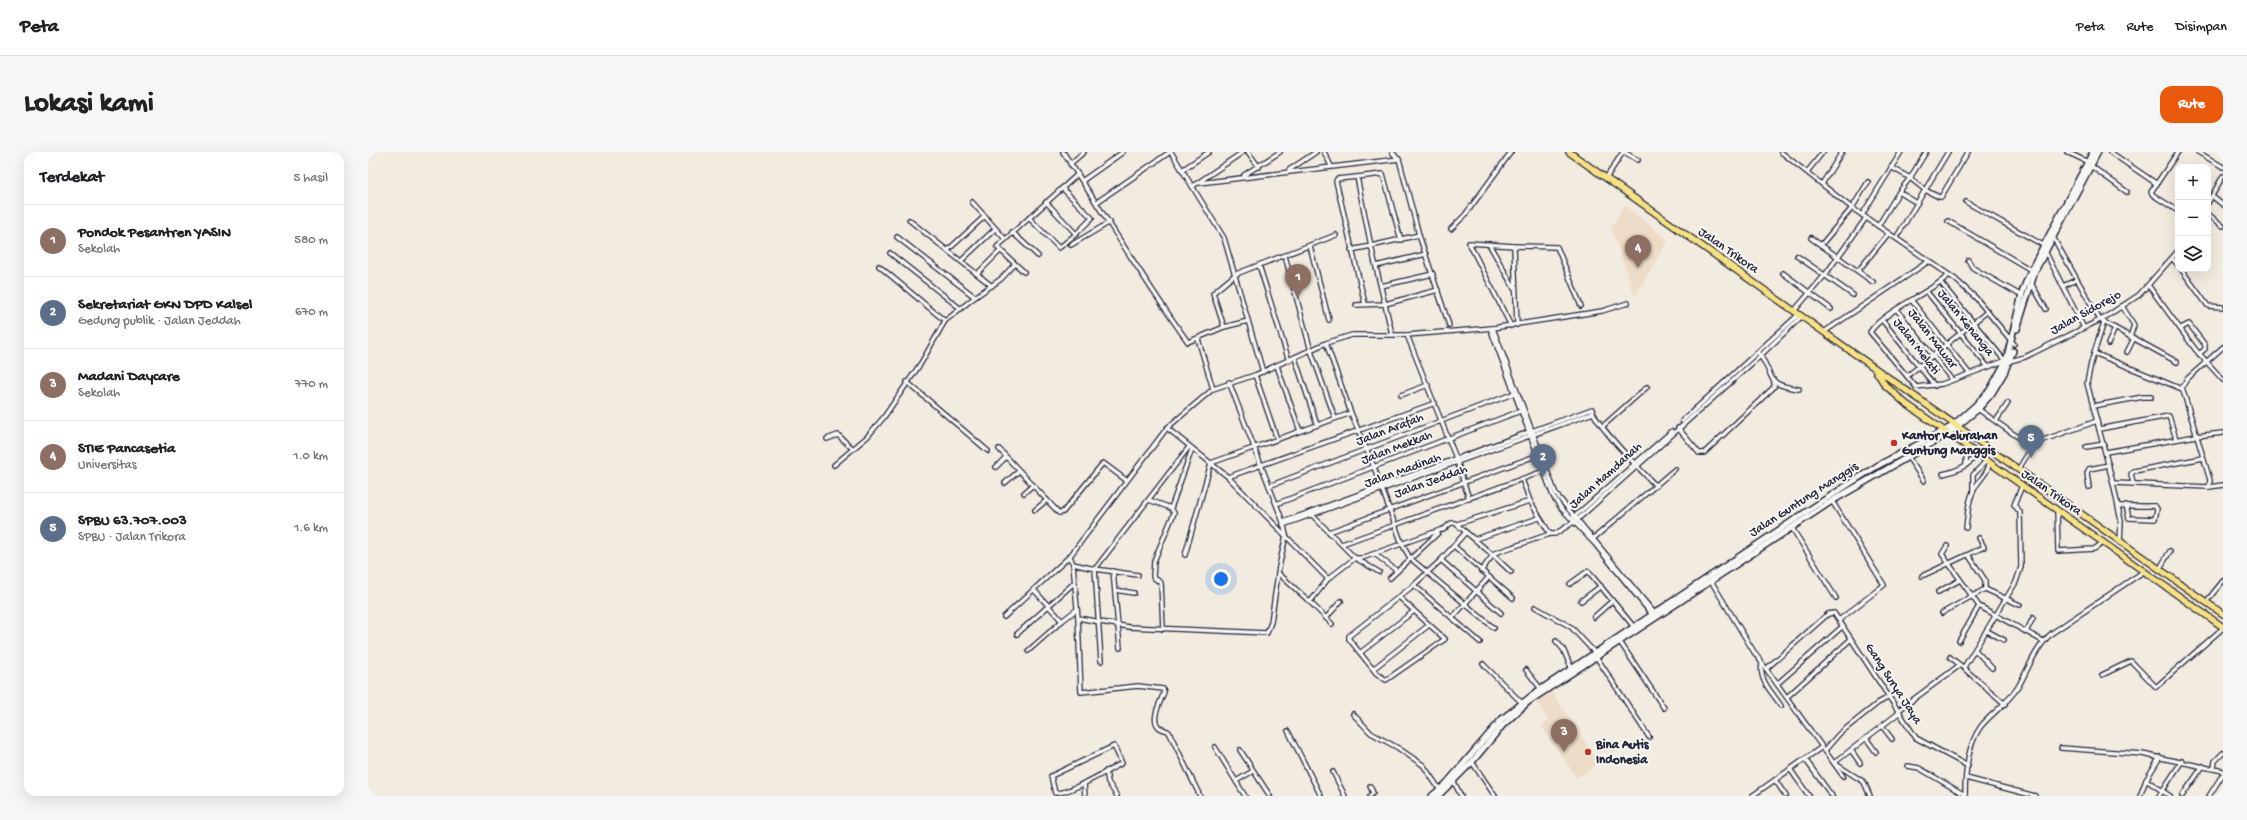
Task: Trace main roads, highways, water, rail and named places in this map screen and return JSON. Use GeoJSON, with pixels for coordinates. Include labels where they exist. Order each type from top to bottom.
{"type":"FeatureCollection","features":[{"type":"Feature","properties":{"kind":"main road","name":"Jalan Trikora"},"geometry":{"type":"LineString","coordinates":[[1569,152],[2120,543],[2223,614]]}},
{"type":"Feature","properties":{"kind":"main road","name":"Jalan Trikora"},"geometry":{"type":"LineString","coordinates":[[1875,368],[1885,385],[1905,402],[2223,628]]}},
{"type":"Feature","properties":{"kind":"main road"},"geometry":{"type":"LineString","coordinates":[[1885,385],[1890,379]]}},
{"type":"Feature","properties":{"kind":"main road"},"geometry":{"type":"LineString","coordinates":[[2132,564],[2138,555]]}},
{"type":"Feature","properties":{"kind":"place","name":"STIE Pancasetia"},"geometry":{"type":"Point","coordinates":[1638,268]}},
{"type":"Feature","properties":{"kind":"place","name":"Pondok Pesantren YASIN"},"geometry":{"type":"Point","coordinates":[1298,297]}},
{"type":"Feature","properties":{"kind":"place","name":"Kantor Kelurahan Guntung Manggis"},"geometry":{"type":"Point","coordinates":[1894,443]}},
{"type":"Feature","properties":{"kind":"place","name":"SPBU 63.707.003"},"geometry":{"type":"Point","coordinates":[2031,458]}},
{"type":"Feature","properties":{"kind":"place","name":"Sekretariat GKN DPD Kalsel"},"geometry":{"type":"Point","coordinates":[1543,477]}},
{"type":"Feature","properties":{"kind":"place","name":"Madani Daycare"},"geometry":{"type":"Point","coordinates":[1564,752]}},
{"type":"Feature","properties":{"kind":"place","name":"Bina Autis Indonesia"},"geometry":{"type":"Point","coordinates":[1588,752]}}]}
